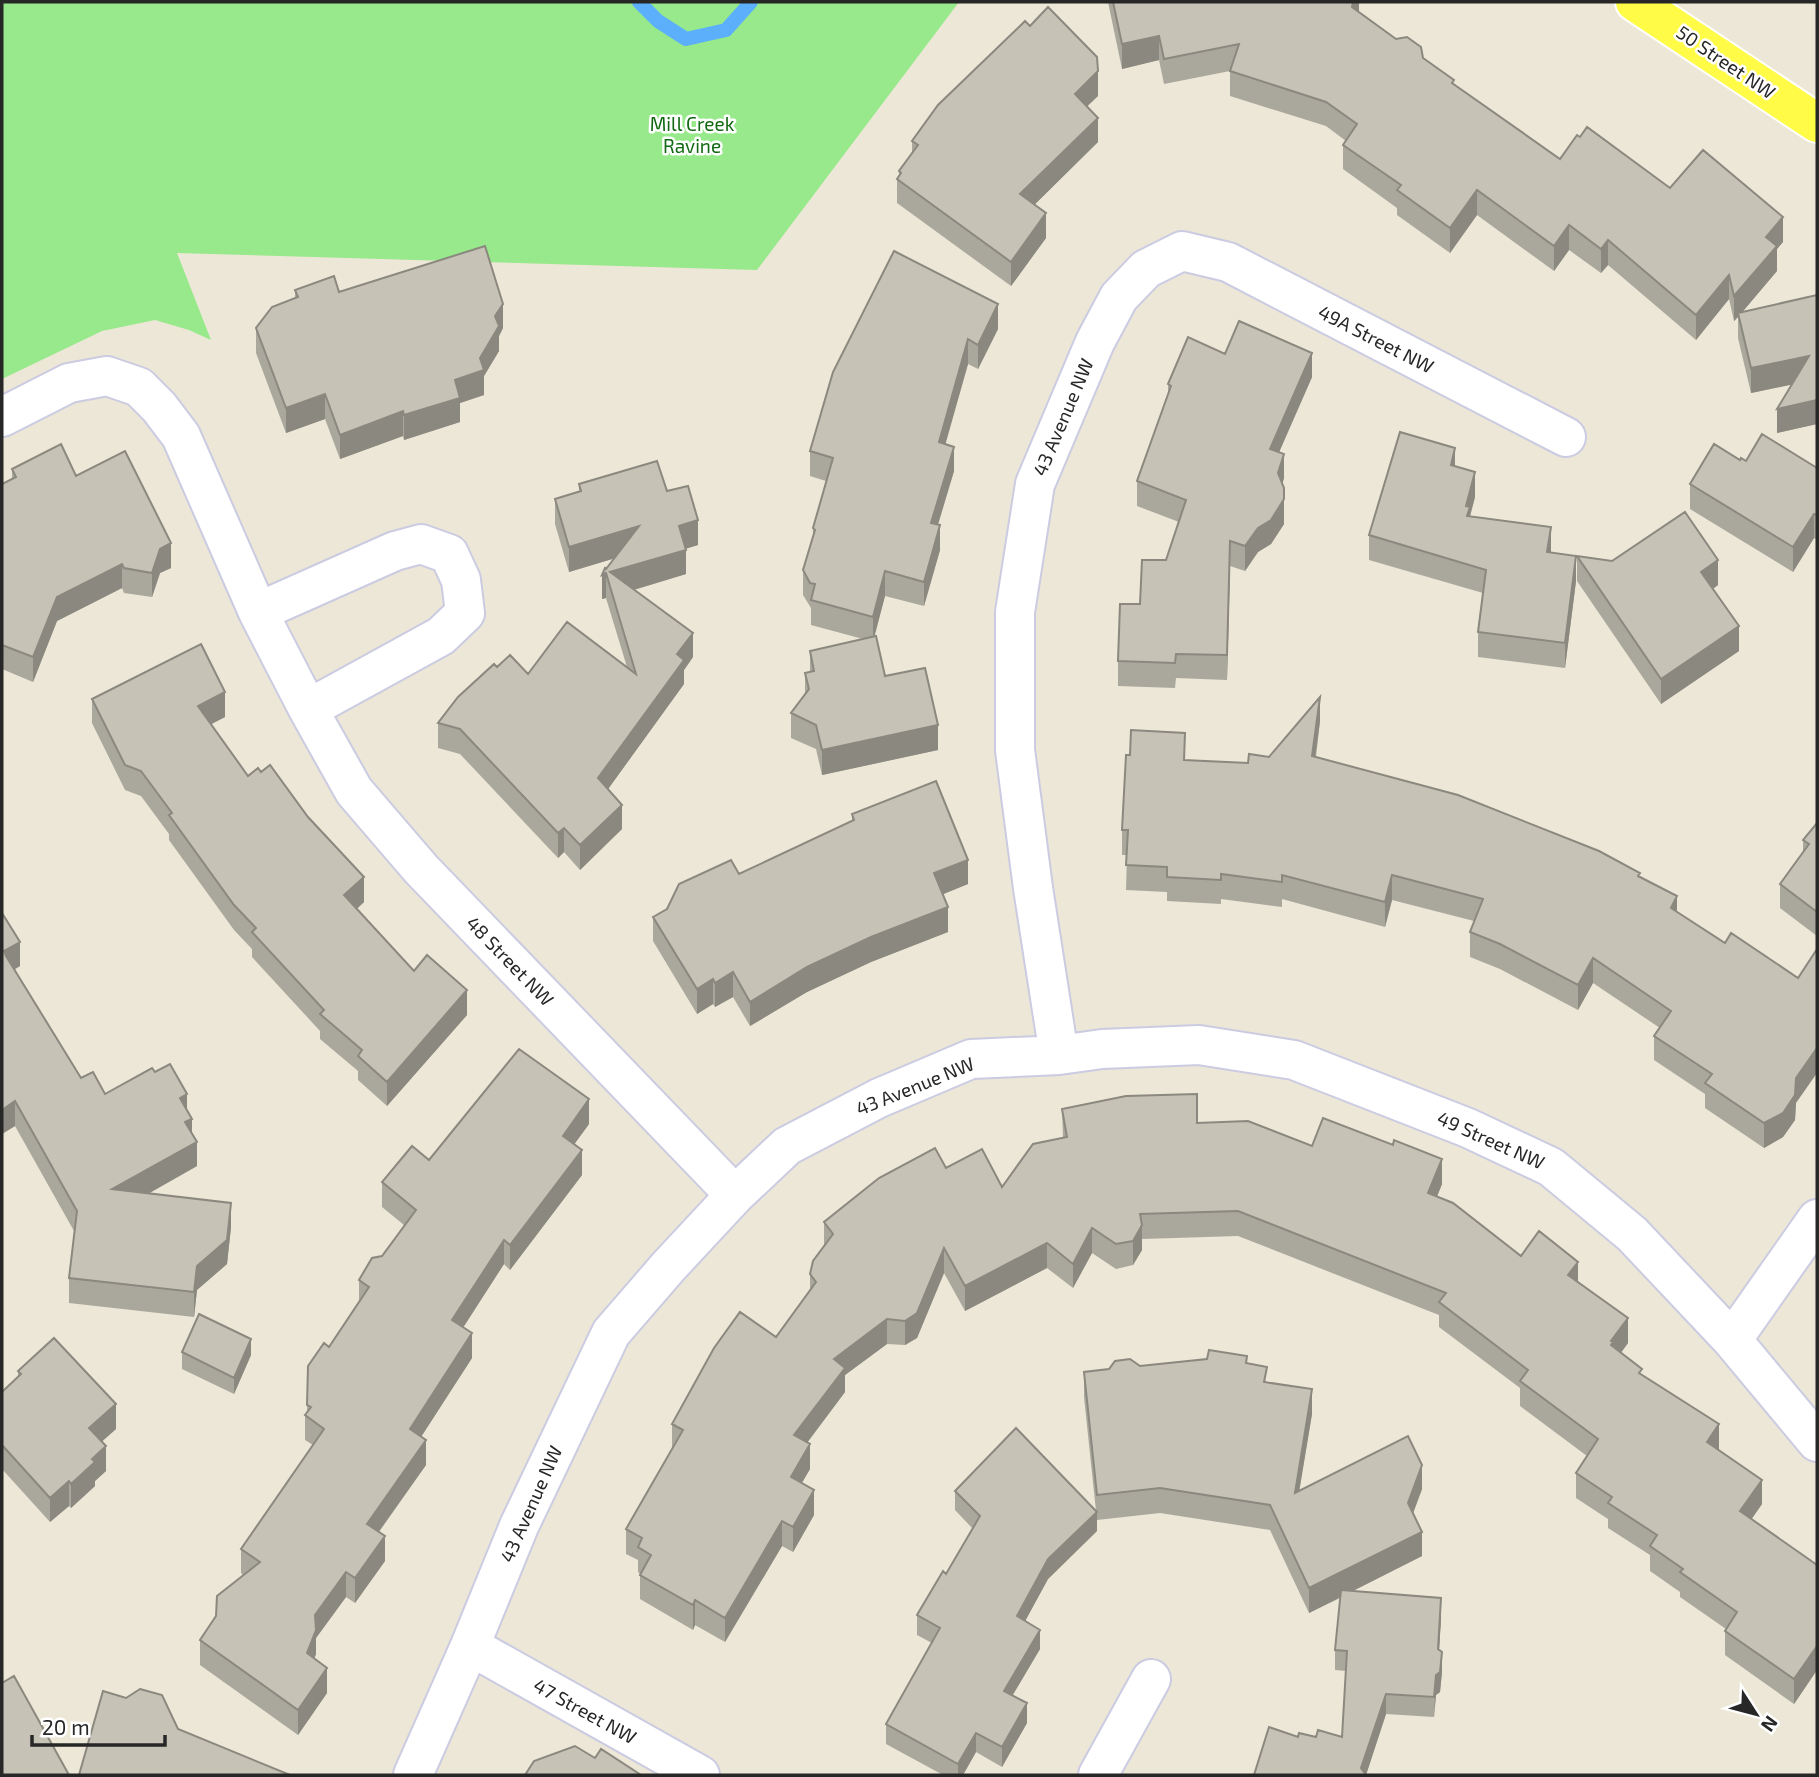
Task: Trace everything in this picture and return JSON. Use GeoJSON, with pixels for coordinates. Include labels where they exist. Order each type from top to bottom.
{"type":"FeatureCollection","features":[{"type":"Feature","properties":{"kind":"main road","name":"50 Street NW"},"geometry":{"type":"LineString","coordinates":[[1635,2],[1817,123]]}},
{"type":"Feature","properties":{"kind":"street","name":"49A Street NW"},"geometry":{"type":"LineString","coordinates":[[1182,251],[1228,262],[1566,437]]}},
{"type":"Feature","properties":{"kind":"street","name":"43 Avenue NW"},"geometry":{"type":"LineString","coordinates":[[413,1775],[519,1526],[611,1333],[668,1267],[735,1195],[787,1146],[879,1098],[971,1059],[1059,1055],[1015,750],[1015,612],[1035,484],[1095,342],[1119,297],[1146,269],[1182,251]]}},
{"type":"Feature","properties":{"kind":"street","name":"48 Street NW"},"geometry":{"type":"LineString","coordinates":[[2,417],[69,383],[107,376],[139,387],[159,407],[181,436],[258,612],[308,709],[355,791],[421,869],[735,1195]]}},
{"type":"Feature","properties":{"kind":"street"},"geometry":{"type":"LineString","coordinates":[[258,612],[396,551],[421,544],[449,554],[461,580],[465,613],[441,636],[308,709]]}},
{"type":"Feature","properties":{"kind":"street","name":"49 Street NW"},"geometry":{"type":"LineString","coordinates":[[1059,1055],[1102,1049],[1199,1045],[1294,1060],[1468,1128],[1551,1167],[1632,1234],[1732,1340],[1817,1442]]}},
{"type":"Feature","properties":{"kind":"street"},"geometry":{"type":"LineString","coordinates":[[1732,1340],[1817,1219]]}},
{"type":"Feature","properties":{"kind":"street","name":"47 Street NW"},"geometry":{"type":"LineString","coordinates":[[470,1646],[700,1775]]}},
{"type":"Feature","properties":{"kind":"street"},"geometry":{"type":"LineString","coordinates":[[1098,1775],[1151,1679]]}},
{"type":"Feature","properties":{"kind":"green space","name":"Mill Creek Ravine"},"geometry":{"type":"Polygon","coordinates":[[[2,2],[959,2],[757,270],[177,253],[211,340],[155,320],[102,331],[2,379],[2,2]]]}},
{"type":"Feature","properties":{"kind":"building"},"geometry":{"type":"Polygon","coordinates":[[[1113,2],[1353,2],[1352,7],[1396,39],[1407,37],[1421,47],[1423,58],[1454,80],[1452,83],[1560,159],[1577,135],[1580,137],[1587,127],[1670,188],[1703,150],[1783,217],[1766,237],[1777,246],[1734,296],[1729,275],[1696,315],[1608,240],[1601,249],[1569,225],[1554,246],[1477,190],[1450,228],[1397,190],[1401,185],[1343,145],[1357,124],[1326,102],[1230,71],[1239,44],[1164,59],[1159,36],[1122,44],[1113,2]]]}},
{"type":"Feature","properties":{"kind":"building"},"geometry":{"type":"Polygon","coordinates":[[[1048,7],[1097,57],[1098,71],[1075,94],[1098,118],[1020,194],[1046,213],[1011,262],[897,179],[901,173],[899,171],[918,145],[912,141],[938,105],[1025,21],[1030,26],[1048,7]]]}},
{"type":"Feature","properties":{"kind":"building"},"geometry":{"type":"Polygon","coordinates":[[[485,246],[503,304],[495,316],[499,326],[480,358],[484,370],[455,380],[460,398],[404,415],[403,411],[340,435],[325,394],[286,408],[256,328],[272,307],[298,297],[295,290],[334,276],[339,292],[485,246]]]}},
{"type":"Feature","properties":{"kind":"building"},"geometry":{"type":"Polygon","coordinates":[[[894,251],[998,304],[978,345],[968,339],[939,442],[954,447],[931,523],[940,525],[924,582],[885,571],[873,617],[811,600],[815,584],[810,583],[803,570],[833,458],[810,451],[833,372],[894,251]]]}},
{"type":"Feature","properties":{"kind":"building"},"geometry":{"type":"Polygon","coordinates":[[[1817,295],[1817,400],[1777,409],[1809,356],[1751,368],[1738,313],[1817,295]]]}},
{"type":"Feature","properties":{"kind":"building"},"geometry":{"type":"Polygon","coordinates":[[[1239,321],[1312,353],[1270,449],[1284,454],[1278,473],[1284,488],[1284,499],[1271,520],[1258,528],[1245,546],[1230,541],[1227,655],[1176,654],[1175,663],[1118,661],[1120,604],[1140,604],[1142,560],[1166,560],[1186,500],[1137,481],[1171,386],[1168,384],[1188,337],[1225,354],[1239,321]]]}},
{"type":"Feature","properties":{"kind":"building"},"geometry":{"type":"Polygon","coordinates":[[[1400,432],[1455,448],[1451,465],[1475,472],[1466,506],[1470,507],[1467,516],[1551,527],[1547,552],[1576,556],[1565,643],[1478,632],[1486,570],[1369,535],[1400,432]]]}},
{"type":"Feature","properties":{"kind":"building"},"geometry":{"type":"Polygon","coordinates":[[[1762,434],[1817,468],[1817,515],[1814,514],[1793,547],[1690,484],[1714,444],[1746,461],[1762,434]]]}},
{"type":"Feature","properties":{"kind":"building"},"geometry":{"type":"Polygon","coordinates":[[[61,444],[76,476],[125,451],[171,543],[160,549],[152,573],[124,568],[122,564],[57,597],[33,657],[2,645],[2,484],[16,477],[12,469],[61,444]]]}},
{"type":"Feature","properties":{"kind":"building"},"geometry":{"type":"Polygon","coordinates":[[[657,461],[667,491],[688,486],[698,520],[679,526],[686,550],[610,572],[693,633],[677,654],[684,660],[598,778],[622,805],[580,845],[564,828],[558,833],[460,729],[438,723],[458,697],[494,664],[497,667],[510,655],[528,674],[567,622],[636,674],[606,573],[602,575],[639,526],[569,547],[555,499],[581,491],[579,484],[657,461]]]}},
{"type":"Feature","properties":{"kind":"building"},"geometry":{"type":"Polygon","coordinates":[[[1685,512],[1718,560],[1701,572],[1739,626],[1661,679],[1577,556],[1612,561],[1685,512]]]}},
{"type":"Feature","properties":{"kind":"building"},"geometry":{"type":"Polygon","coordinates":[[[876,636],[885,676],[925,668],[938,725],[822,750],[816,725],[791,713],[809,689],[805,673],[814,671],[810,651],[876,636]]]}},
{"type":"Feature","properties":{"kind":"building"},"geometry":{"type":"Polygon","coordinates":[[[201,644],[225,692],[198,706],[248,776],[258,768],[261,772],[270,765],[308,817],[364,877],[344,895],[414,971],[427,955],[467,990],[387,1082],[358,1056],[362,1050],[320,1014],[324,1010],[252,932],[256,928],[234,905],[141,771],[125,765],[92,699],[201,644]]]}},
{"type":"Feature","properties":{"kind":"building"},"geometry":{"type":"Polygon","coordinates":[[[1320,697],[1312,756],[1458,795],[1599,851],[1640,873],[1638,876],[1677,896],[1671,908],[1725,943],[1731,933],[1798,978],[1817,949],[1817,1048],[1796,1078],[1795,1095],[1783,1113],[1764,1123],[1705,1083],[1712,1074],[1654,1036],[1671,1011],[1593,958],[1578,985],[1500,944],[1470,932],[1483,899],[1392,875],[1385,902],[1282,875],[1282,882],[1221,874],[1221,880],[1167,877],[1167,867],[1126,865],[1128,830],[1122,830],[1126,755],[1130,755],[1131,730],[1185,733],[1184,760],[1248,763],[1249,754],[1269,757],[1320,697]]]}},
{"type":"Feature","properties":{"kind":"building"},"geometry":{"type":"Polygon","coordinates":[[[936,781],[968,860],[934,873],[948,907],[871,937],[807,967],[750,1002],[733,972],[715,983],[713,979],[697,989],[653,917],[667,909],[679,884],[731,860],[739,874],[854,820],[852,814],[936,781]]]}},
{"type":"Feature","properties":{"kind":"building"},"geometry":{"type":"Polygon","coordinates":[[[1817,823],[1817,912],[1780,884],[1809,844],[1803,840],[1817,823]]]}},
{"type":"Feature","properties":{"kind":"building"},"geometry":{"type":"Polygon","coordinates":[[[2,913],[20,942],[4,951],[6,956],[81,1078],[93,1072],[105,1094],[152,1068],[155,1072],[170,1064],[187,1094],[180,1098],[192,1119],[185,1122],[197,1142],[112,1189],[231,1203],[227,1240],[197,1266],[194,1292],[69,1278],[77,1211],[15,1101],[2,1110],[2,913]]]}},
{"type":"Feature","properties":{"kind":"building"},"geometry":{"type":"Polygon","coordinates":[[[519,1049],[589,1099],[563,1136],[582,1150],[510,1245],[504,1240],[452,1320],[472,1333],[410,1429],[426,1440],[367,1524],[385,1536],[355,1578],[346,1572],[315,1615],[316,1630],[307,1653],[327,1668],[298,1710],[200,1640],[216,1616],[217,1596],[260,1562],[241,1549],[324,1429],[305,1415],[311,1407],[307,1405],[308,1366],[324,1343],[329,1347],[369,1287],[359,1280],[372,1258],[382,1256],[416,1210],[382,1182],[412,1146],[429,1160],[519,1049]]]}},
{"type":"Feature","properties":{"kind":"building"},"geometry":{"type":"Polygon","coordinates":[[[1197,1094],[1197,1123],[1248,1121],[1312,1146],[1323,1118],[1393,1145],[1394,1140],[1442,1159],[1428,1193],[1453,1203],[1521,1256],[1539,1231],[1578,1262],[1568,1275],[1628,1318],[1611,1341],[1611,1345],[1642,1369],[1639,1373],[1719,1424],[1707,1442],[1762,1480],[1740,1511],[1817,1565],[1817,1646],[1794,1679],[1725,1631],[1737,1612],[1680,1572],[1683,1569],[1650,1546],[1657,1535],[1608,1503],[1612,1497],[1576,1473],[1598,1439],[1520,1381],[1528,1370],[1439,1302],[1446,1293],[1238,1211],[1140,1214],[1142,1225],[1133,1241],[1116,1244],[1092,1228],[1073,1264],[1047,1243],[965,1286],[944,1248],[917,1313],[905,1321],[887,1319],[834,1359],[845,1368],[794,1435],[810,1444],[791,1477],[814,1490],[793,1527],[782,1521],[725,1618],[695,1600],[693,1605],[640,1575],[651,1555],[638,1547],[642,1538],[626,1529],[683,1430],[672,1424],[714,1348],[740,1312],[776,1337],[816,1282],[810,1274],[813,1261],[833,1234],[824,1222],[879,1178],[935,1148],[946,1168],[982,1149],[1002,1187],[1033,1144],[1067,1137],[1062,1109],[1126,1096],[1197,1094]]]}},
{"type":"Feature","properties":{"kind":"building"},"geometry":{"type":"Polygon","coordinates":[[[199,1314],[251,1339],[234,1378],[182,1352],[199,1314]]]}},
{"type":"Feature","properties":{"kind":"building"},"geometry":{"type":"Polygon","coordinates":[[[54,1338],[116,1404],[89,1428],[106,1446],[92,1459],[95,1462],[71,1484],[69,1481],[50,1498],[2,1445],[2,1392],[21,1374],[18,1371],[54,1338]]]}},
{"type":"Feature","properties":{"kind":"building"},"geometry":{"type":"Polygon","coordinates":[[[1209,1350],[1247,1356],[1246,1363],[1267,1367],[1264,1382],[1312,1389],[1295,1493],[1408,1436],[1422,1465],[1408,1503],[1422,1532],[1309,1588],[1270,1505],[1160,1488],[1097,1495],[1084,1372],[1109,1369],[1115,1361],[1130,1359],[1140,1366],[1207,1359],[1209,1350]]]}},
{"type":"Feature","properties":{"kind":"building"},"geometry":{"type":"Polygon","coordinates":[[[1016,1428],[1097,1512],[1048,1559],[1017,1616],[1040,1630],[1004,1691],[1027,1703],[1002,1747],[976,1733],[958,1764],[886,1724],[940,1628],[917,1615],[943,1571],[946,1574],[980,1516],[955,1491],[1016,1428]]]}},
{"type":"Feature","properties":{"kind":"building"},"geometry":{"type":"Polygon","coordinates":[[[1341,1590],[1441,1598],[1438,1649],[1442,1652],[1434,1697],[1386,1694],[1361,1768],[1366,1775],[1254,1775],[1269,1727],[1298,1737],[1299,1733],[1316,1737],[1318,1730],[1342,1737],[1347,1651],[1335,1650],[1341,1590]]]}},
{"type":"Feature","properties":{"kind":"building"},"geometry":{"type":"Polygon","coordinates":[[[14,1676],[69,1775],[2,1775],[2,1683],[14,1676]]]}},
{"type":"Feature","properties":{"kind":"building"},"geometry":{"type":"Polygon","coordinates":[[[140,1689],[162,1695],[178,1729],[290,1775],[79,1775],[103,1691],[126,1698],[140,1689]]]}},
{"type":"Feature","properties":{"kind":"building"},"geometry":{"type":"Polygon","coordinates":[[[575,1746],[595,1758],[601,1749],[641,1775],[525,1775],[534,1761],[575,1746]]]}},
{"type":"Feature","properties":{"kind":"waterway"},"geometry":{"type":"LineString","coordinates":[[639,2],[658,21],[686,39],[726,30],[751,2]]}}]}
